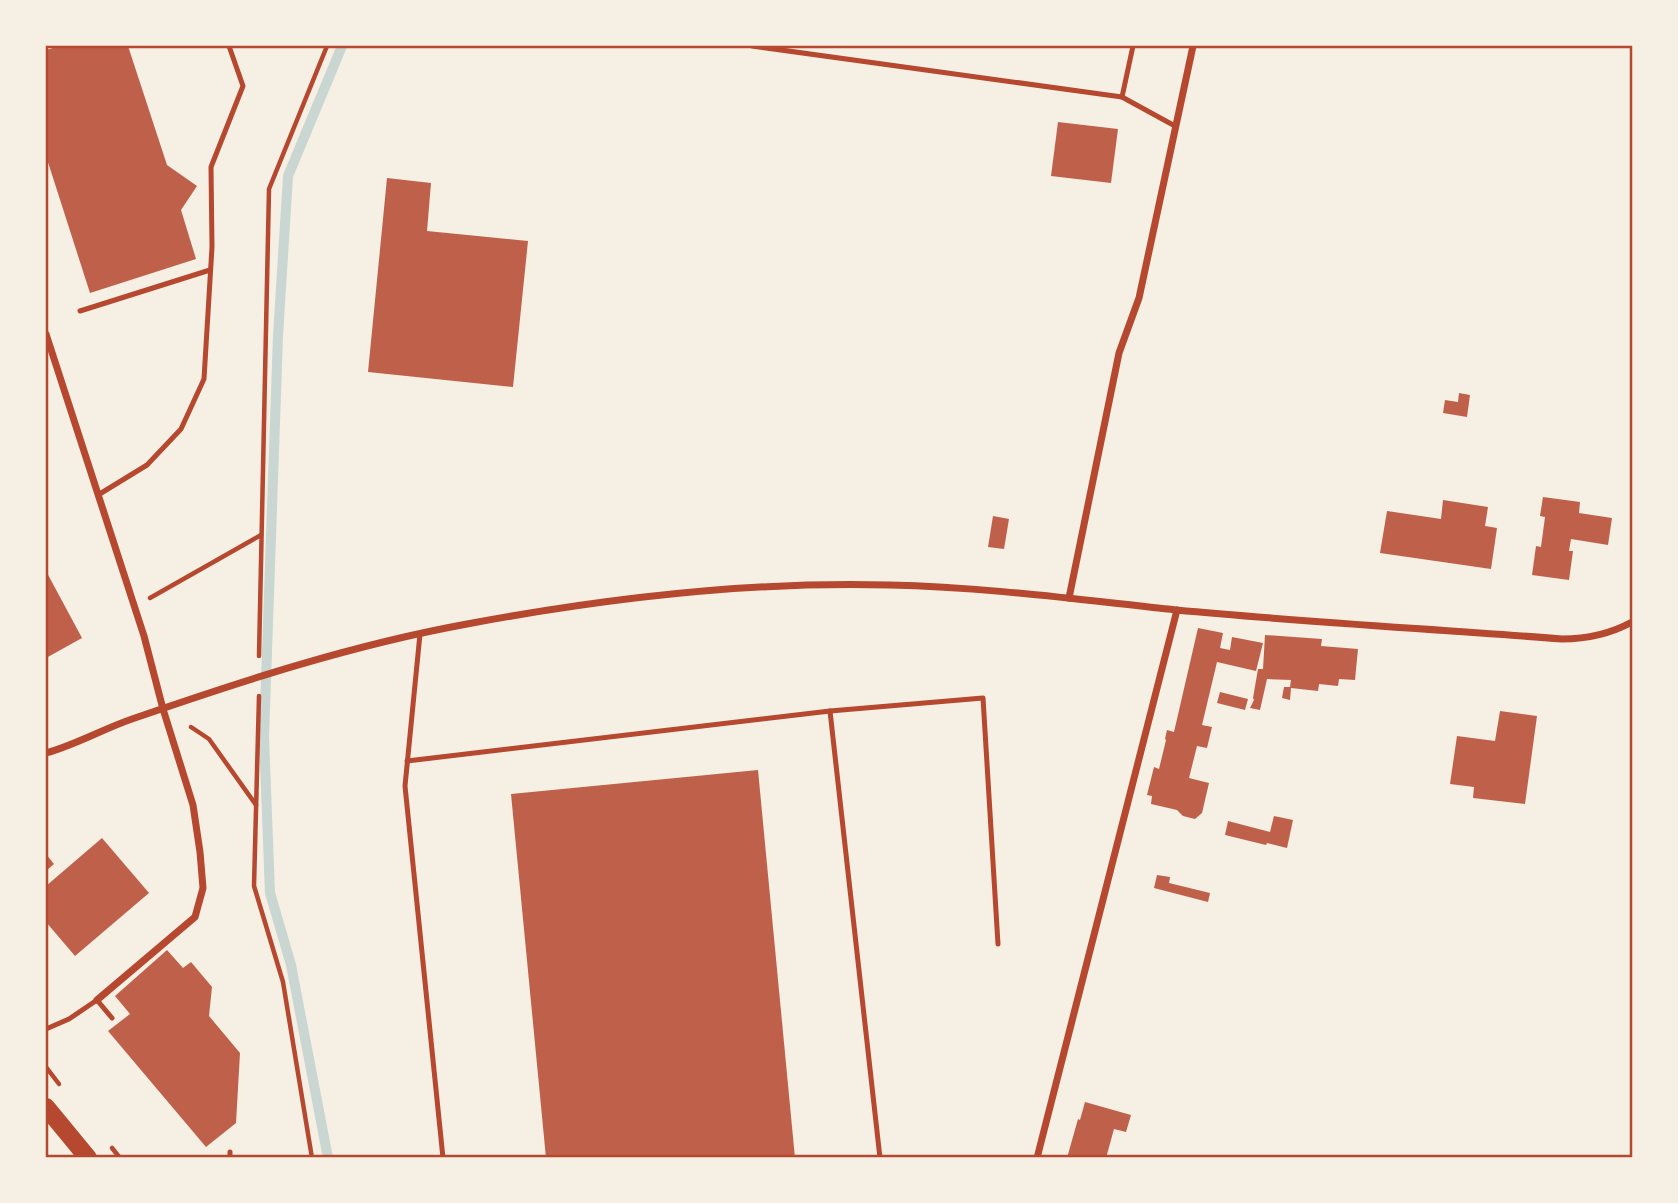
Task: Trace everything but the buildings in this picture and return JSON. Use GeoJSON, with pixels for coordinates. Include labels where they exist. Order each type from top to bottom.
{"type":"FeatureCollection","features":[{"type":"Feature","properties":{"kind":"main road"},"geometry":{"type":"LineString","coordinates":[[46,1107],[88,1157]]}},
{"type":"Feature","properties":{"kind":"street"},"geometry":{"type":"LineString","coordinates":[[1069,598],[1119,352],[1139,298],[1193,46]]}},
{"type":"Feature","properties":{"kind":"street"},"geometry":{"type":"LineString","coordinates":[[46,334],[134,607],[193,805],[203,888],[195,916],[97,1000]]}},
{"type":"Feature","properties":{"kind":"street"},"geometry":{"type":"LineString","coordinates":[[48,753],[98,732],[226,687],[351,649],[511,616],[593,603],[759,587],[890,585],[1002,591],[1177,610],[1562,639],[1598,636],[1633,622]]}},
{"type":"Feature","properties":{"kind":"street"},"geometry":{"type":"LineString","coordinates":[[1037,1157],[1177,610]]}},
{"type":"Feature","properties":{"kind":"lane"},"geometry":{"type":"LineString","coordinates":[[98,495],[147,465],[181,429],[204,379],[210,270],[211,167],[243,86],[229,46]]}},
{"type":"Feature","properties":{"kind":"lane"},"geometry":{"type":"LineString","coordinates":[[752,46],[1122,97],[1175,126]]}},
{"type":"Feature","properties":{"kind":"lane"},"geometry":{"type":"LineString","coordinates":[[1122,97],[1133,46]]}},
{"type":"Feature","properties":{"kind":"lane"},"geometry":{"type":"LineString","coordinates":[[79,310],[210,270]]}},
{"type":"Feature","properties":{"kind":"lane"},"geometry":{"type":"LineString","coordinates":[[420,634],[405,786],[443,1157]]}},
{"type":"Feature","properties":{"kind":"lane"},"geometry":{"type":"LineString","coordinates":[[407,761],[830,711],[984,698],[998,944]]}},
{"type":"Feature","properties":{"kind":"lane"},"geometry":{"type":"LineString","coordinates":[[830,711],[880,1157]]}},
{"type":"Feature","properties":{"kind":"lane"},"geometry":{"type":"LineString","coordinates":[[46,1029],[69,1019],[97,1000],[112,1018]]}},
{"type":"Feature","properties":{"kind":"path"},"geometry":{"type":"LineString","coordinates":[[260,656],[269,189],[327,46]]}},
{"type":"Feature","properties":{"kind":"path"},"geometry":{"type":"LineString","coordinates":[[134,607],[262,534]]}},
{"type":"Feature","properties":{"kind":"path"},"geometry":{"type":"LineString","coordinates":[[259,684],[254,886],[283,982],[312,1157]]}},
{"type":"Feature","properties":{"kind":"path"},"geometry":{"type":"LineString","coordinates":[[163,709],[209,738],[257,806]]}},
{"type":"Feature","properties":{"kind":"waterway"},"geometry":{"type":"LineString","coordinates":[[328,1158],[291,965],[270,893],[264,737],[278,336],[288,176],[342,46]]}}]}
